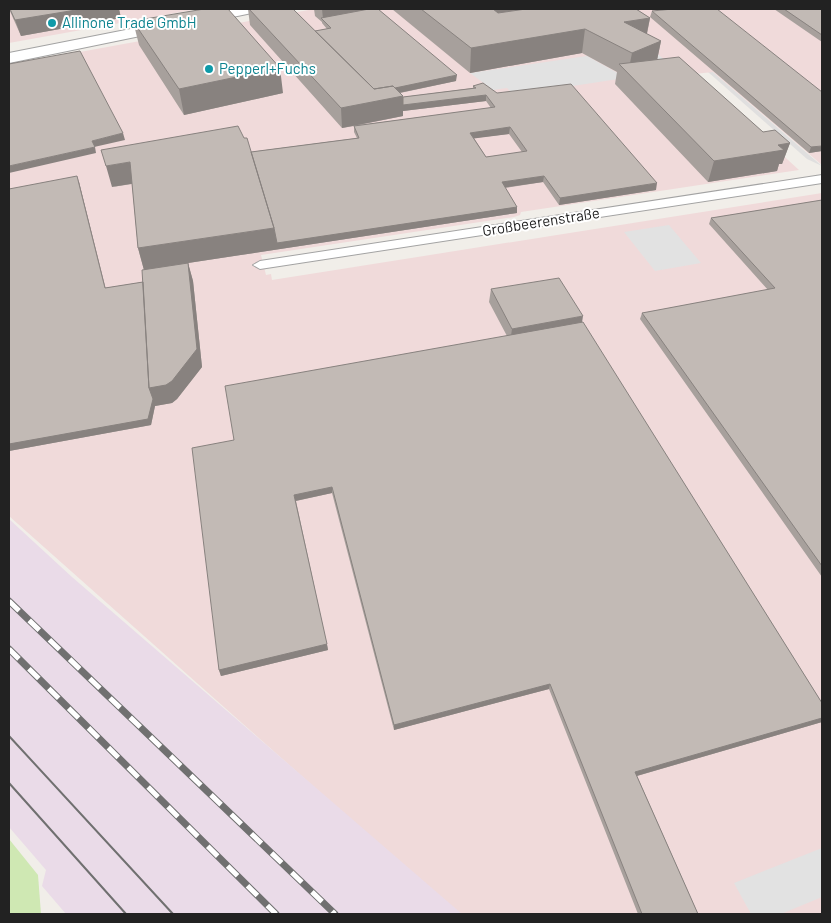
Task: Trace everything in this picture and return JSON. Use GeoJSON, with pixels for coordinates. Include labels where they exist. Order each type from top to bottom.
{"type":"FeatureCollection","features":[{"type":"Feature","properties":{"kind":"street"},"geometry":{"type":"LineString","coordinates":[[9,58],[252,9]]}},
{"type":"Feature","properties":{"kind":"lane","name":"Großbeerenstraße"},"geometry":{"type":"LineString","coordinates":[[260,265],[822,179]]}},
{"type":"Feature","properties":{"kind":"shaded area"},"geometry":{"type":"Polygon","coordinates":[[[9,9],[198,9],[9,43],[9,9]]]}},
{"type":"Feature","properties":{"kind":"shaded area"},"geometry":{"type":"Polygon","coordinates":[[[314,9],[822,9],[822,165],[713,72],[694,74],[799,170],[521,212],[520,215],[514,217],[261,255],[266,275],[271,274],[272,280],[822,193],[822,914],[457,914],[9,516],[9,65],[314,9]]]}},
{"type":"Feature","properties":{"kind":"shaded area"},"geometry":{"type":"Polygon","coordinates":[[[574,9],[649,47],[677,70],[514,95],[507,88],[493,90],[470,73],[587,56],[623,76],[653,60],[574,9]]]}},
{"type":"Feature","properties":{"kind":"shaded area"},"geometry":{"type":"Polygon","coordinates":[[[708,72],[713,72],[822,166],[807,159],[708,72]]]}},
{"type":"Feature","properties":{"kind":"shaded area"},"geometry":{"type":"Polygon","coordinates":[[[669,225],[701,263],[655,271],[624,232],[669,225]]]}},
{"type":"Feature","properties":{"kind":"shaded area"},"geometry":{"type":"Polygon","coordinates":[[[9,519],[72,577],[462,914],[66,914],[42,886],[46,870],[9,827],[9,519]]]}},
{"type":"Feature","properties":{"kind":"shaded area"},"geometry":{"type":"Polygon","coordinates":[[[822,848],[822,897],[781,914],[751,914],[734,883],[822,848]]]}},
{"type":"Feature","properties":{"kind":"green space"},"geometry":{"type":"Polygon","coordinates":[[[9,839],[38,875],[41,914],[9,914],[9,839]]]}},
{"type":"Feature","properties":{"kind":"building"},"geometry":{"type":"Polygon","coordinates":[[[10,9],[82,9],[15,20],[10,9]]]}},
{"type":"Feature","properties":{"kind":"building"},"geometry":{"type":"Polygon","coordinates":[[[204,9],[228,9],[280,68],[179,89],[133,21],[204,9]]]}},
{"type":"Feature","properties":{"kind":"building"},"geometry":{"type":"Polygon","coordinates":[[[249,9],[293,9],[374,89],[393,86],[403,96],[341,108],[249,9]]]}},
{"type":"Feature","properties":{"kind":"building"},"geometry":{"type":"Polygon","coordinates":[[[378,9],[457,75],[395,88],[393,86],[374,89],[315,31],[331,28],[321,18],[378,9]]]}},
{"type":"Feature","properties":{"kind":"building"},"geometry":{"type":"Polygon","coordinates":[[[421,9],[493,9],[498,13],[526,9],[636,9],[650,18],[624,22],[661,41],[632,53],[585,29],[471,48],[421,9]]]}},
{"type":"Feature","properties":{"kind":"building"},"geometry":{"type":"Polygon","coordinates":[[[717,9],[822,92],[822,146],[811,147],[652,11],[717,9]]]}},
{"type":"Feature","properties":{"kind":"building"},"geometry":{"type":"Polygon","coordinates":[[[784,9],[822,9],[822,35],[784,9]]]}},
{"type":"Feature","properties":{"kind":"building"},"geometry":{"type":"Polygon","coordinates":[[[80,51],[123,133],[92,141],[95,147],[9,166],[9,64],[80,51]]]}},
{"type":"Feature","properties":{"kind":"building"},"geometry":{"type":"Polygon","coordinates":[[[679,57],[763,132],[775,130],[790,143],[778,145],[784,150],[714,161],[619,64],[679,57]]]}},
{"type":"Feature","properties":{"kind":"building"},"geometry":{"type":"Polygon","coordinates":[[[483,83],[497,93],[571,84],[657,183],[560,198],[544,176],[502,182],[517,207],[277,243],[251,152],[359,138],[354,126],[495,107],[486,95],[403,105],[403,97],[476,88],[473,86],[483,83]],[[510,127],[470,133],[486,157],[527,151],[510,127]]]}},
{"type":"Feature","properties":{"kind":"building"},"geometry":{"type":"Polygon","coordinates":[[[238,126],[244,138],[247,138],[274,228],[138,248],[130,162],[106,166],[101,150],[238,126]]]}},
{"type":"Feature","properties":{"kind":"building"},"geometry":{"type":"Polygon","coordinates":[[[77,176],[105,288],[143,282],[149,388],[153,399],[148,419],[9,444],[9,189],[77,176]]]}},
{"type":"Feature","properties":{"kind":"building"},"geometry":{"type":"Polygon","coordinates":[[[822,200],[822,566],[642,313],[775,288],[711,218],[822,200]]]}},
{"type":"Feature","properties":{"kind":"building"},"geometry":{"type":"Polygon","coordinates":[[[188,263],[197,349],[172,381],[166,385],[149,388],[142,270],[188,263]]]}},
{"type":"Feature","properties":{"kind":"building"},"geometry":{"type":"Polygon","coordinates":[[[559,278],[583,316],[512,329],[491,289],[559,278]]]}},
{"type":"Feature","properties":{"kind":"building"},"geometry":{"type":"Polygon","coordinates":[[[583,322],[822,703],[822,718],[635,772],[698,914],[642,914],[550,684],[394,725],[332,487],[294,495],[327,644],[219,670],[192,448],[234,440],[225,386],[583,322]]]}},
{"type":"Feature","properties":{"kind":"tram line"},"geometry":{"type":"LineString","coordinates":[[9,736],[173,914]]}},
{"type":"Feature","properties":{"kind":"tram line"},"geometry":{"type":"LineString","coordinates":[[9,783],[126,914]]}},
{"type":"Feature","properties":{"kind":"railway"},"geometry":{"type":"LineString","coordinates":[[9,601],[335,914]]}},
{"type":"Feature","properties":{"kind":"railway"},"geometry":{"type":"LineString","coordinates":[[9,649],[276,914]]}},
{"type":"Feature","properties":{"kind":"place","name":"Allinone Trade GmbH"},"geometry":{"type":"Point","coordinates":[52,23]}},
{"type":"Feature","properties":{"kind":"place","name":"Pepperl+Fuchs"},"geometry":{"type":"Point","coordinates":[209,69]}}]}
